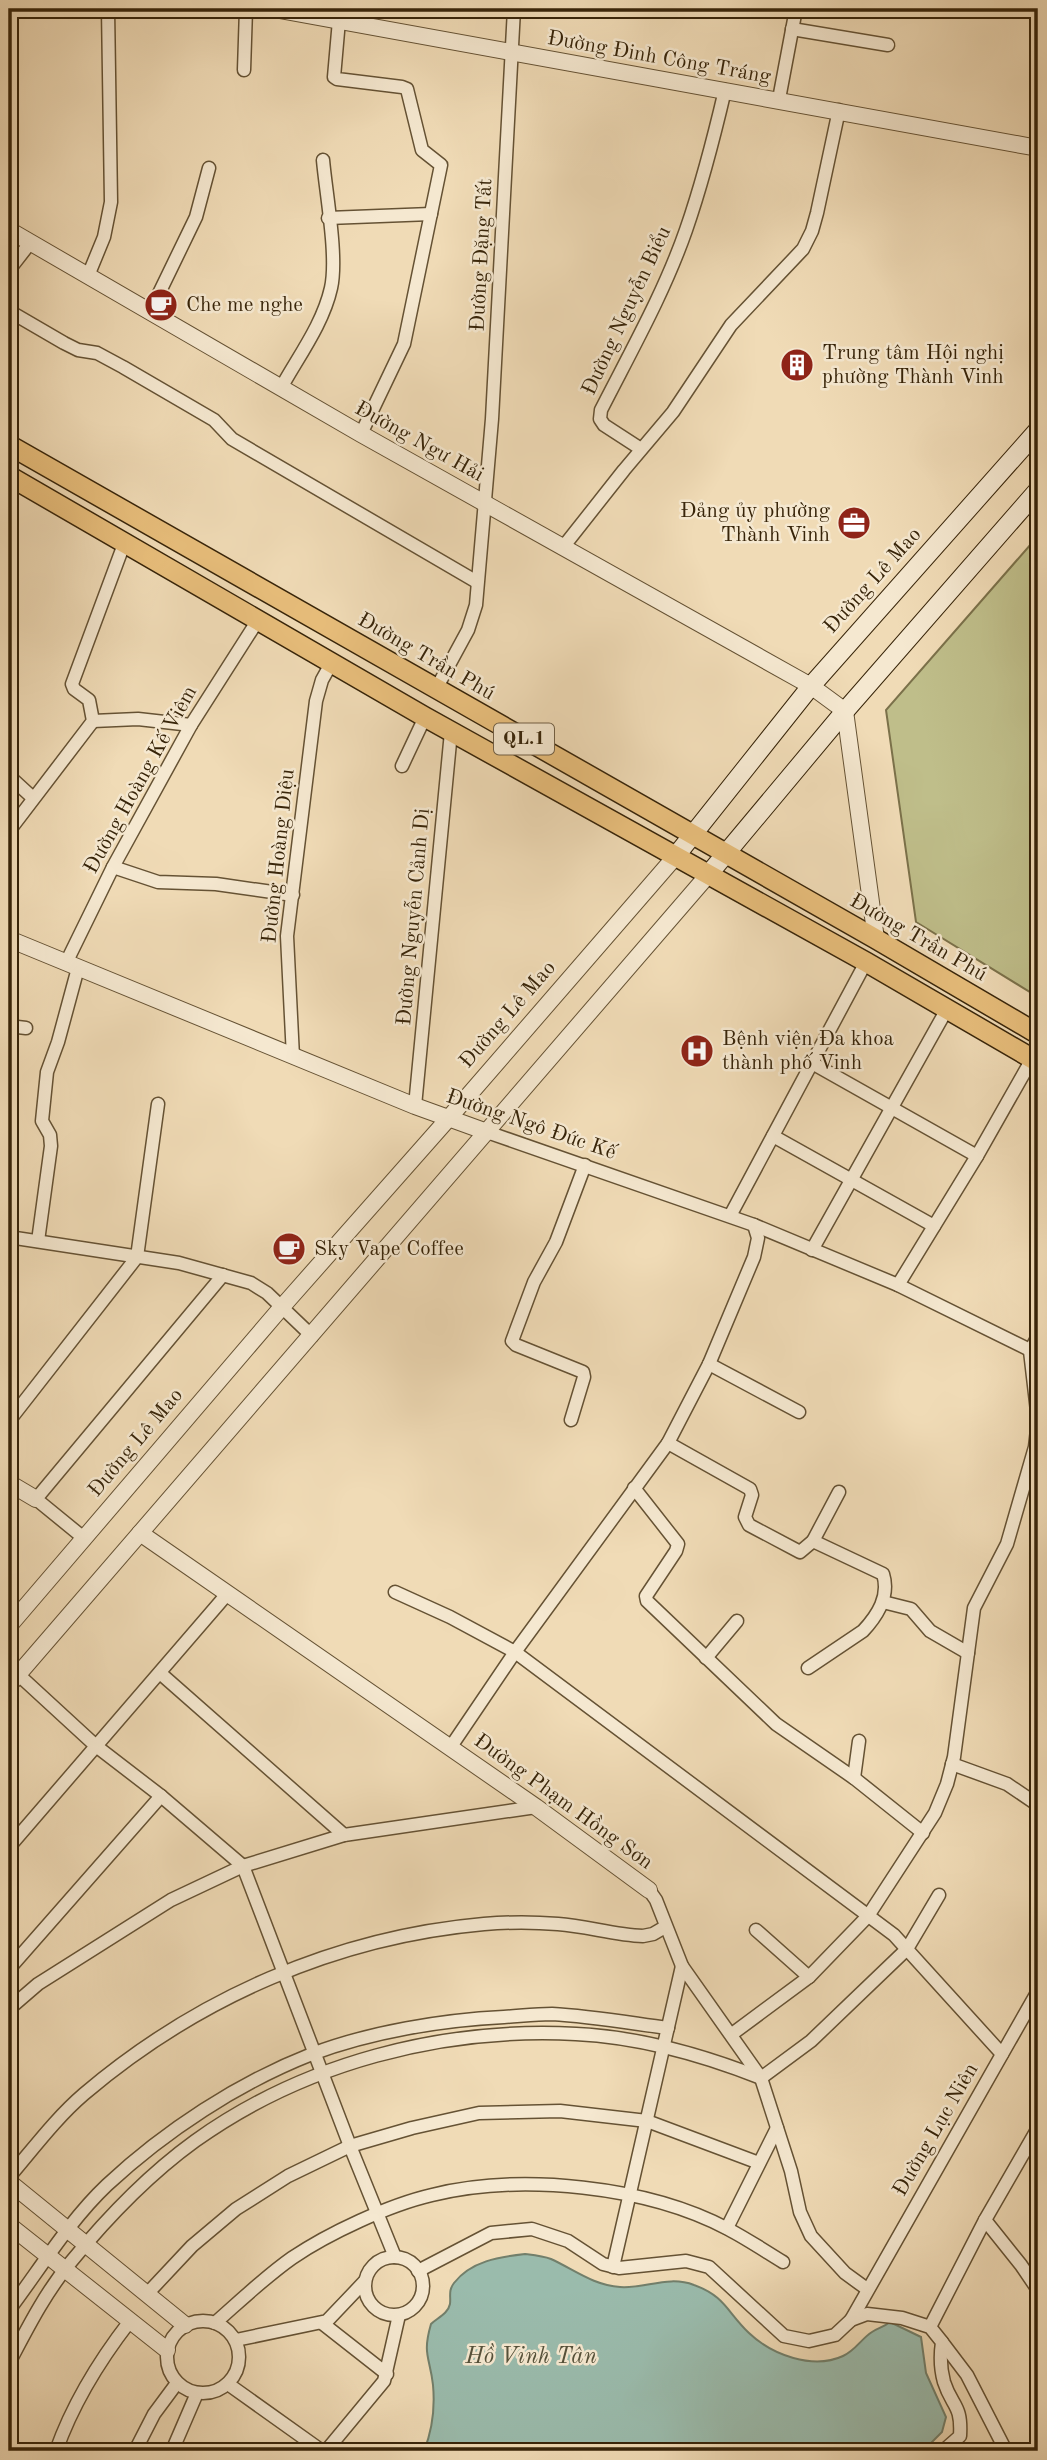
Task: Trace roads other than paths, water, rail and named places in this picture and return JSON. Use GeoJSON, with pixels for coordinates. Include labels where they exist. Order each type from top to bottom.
{"type":"FeatureCollection","features":[{"type":"Feature","properties":{"kind":"main road","name":"Đường Lê Mao"},"geometry":{"type":"LineString","coordinates":[[675,857],[811,686],[1038,430]]}},
{"type":"Feature","properties":{"kind":"main road","name":"Đường Trần Phú"},"geometry":{"type":"LineString","coordinates":[[9,445],[1038,1034]]}},
{"type":"Feature","properties":{"kind":"main road","name":"QL.1"},"geometry":{"type":"LineString","coordinates":[[9,476],[451,732],[866,962],[1035,1060]]}},
{"type":"Feature","properties":{"kind":"main road"},"geometry":{"type":"LineString","coordinates":[[708,875],[845,711],[1038,490]]}},
{"type":"Feature","properties":{"kind":"main road"},"geometry":{"type":"LineString","coordinates":[[124,544],[138,519]]}},
{"type":"Feature","properties":{"kind":"main road"},"geometry":{"type":"LineString","coordinates":[[290,639],[304,614]]}},
{"type":"Feature","properties":{"kind":"street"},"geometry":{"type":"LineString","coordinates":[[88,276],[104,237],[111,202],[108,9]]}},
{"type":"Feature","properties":{"kind":"street"},"geometry":{"type":"LineString","coordinates":[[244,70],[246,9]]}},
{"type":"Feature","properties":{"kind":"street","name":"Đường Đinh Công Tráng"},"geometry":{"type":"LineString","coordinates":[[274,9],[339,15],[513,54],[779,99],[1038,148]]}},
{"type":"Feature","properties":{"kind":"street","name":"Đường Đặng Tất"},"geometry":{"type":"LineString","coordinates":[[436,689],[474,615],[492,419],[514,9]]}},
{"type":"Feature","properties":{"kind":"street"},"geometry":{"type":"LineString","coordinates":[[779,99],[796,9]]}},
{"type":"Feature","properties":{"kind":"street"},"geometry":{"type":"LineString","coordinates":[[1020,9],[1038,13]]}},
{"type":"Feature","properties":{"kind":"street"},"geometry":{"type":"LineString","coordinates":[[339,15],[334,77],[402,87],[408,91],[422,150],[441,165],[404,344],[361,434]]}},
{"type":"Feature","properties":{"kind":"street"},"geometry":{"type":"LineString","coordinates":[[792,29],[888,45]]}},
{"type":"Feature","properties":{"kind":"street","name":"Đường Nguyễn Biểu"},"geometry":{"type":"LineString","coordinates":[[641,449],[604,425],[600,419],[601,410],[639,340],[685,232],[707,164],[725,90]]}},
{"type":"Feature","properties":{"kind":"street"},"geometry":{"type":"LineString","coordinates":[[564,546],[673,412],[731,324],[791,264],[809,237],[817,213],[839,110]]}},
{"type":"Feature","properties":{"kind":"street"},"geometry":{"type":"LineString","coordinates":[[281,388],[322,315],[333,277],[323,160]]}},
{"type":"Feature","properties":{"kind":"street"},"geometry":{"type":"LineString","coordinates":[[150,312],[191,229],[209,168]]}},
{"type":"Feature","properties":{"kind":"street"},"geometry":{"type":"LineString","coordinates":[[328,218],[431,214]]}},
{"type":"Feature","properties":{"kind":"street","name":"Đường Ngư Hải"},"geometry":{"type":"LineString","coordinates":[[9,230],[361,434],[811,686],[845,711]]}},
{"type":"Feature","properties":{"kind":"street"},"geometry":{"type":"LineString","coordinates":[[9,270],[30,243]]}},
{"type":"Feature","properties":{"kind":"street"},"geometry":{"type":"LineString","coordinates":[[9,311],[78,350],[97,354],[214,419],[232,439],[477,582]]}},
{"type":"Feature","properties":{"kind":"street"},"geometry":{"type":"LineString","coordinates":[[9,831],[93,720],[89,700],[74,689],[72,684],[124,544]]}},
{"type":"Feature","properties":{"kind":"street","name":"Đường Hoàng Kế Viêm"},"geometry":{"type":"LineString","coordinates":[[38,1241],[51,1146],[50,1135],[42,1122],[47,1072],[58,1042],[72,965],[113,866],[191,725],[258,621]]}},
{"type":"Feature","properties":{"kind":"street","name":"Đường Hoàng Diệu"},"geometry":{"type":"LineString","coordinates":[[293,1057],[287,944],[316,701],[322,680],[332,663]]}},
{"type":"Feature","properties":{"kind":"street"},"geometry":{"type":"LineString","coordinates":[[845,711],[876,939]]}},
{"type":"Feature","properties":{"kind":"street"},"geometry":{"type":"LineString","coordinates":[[402,766],[425,717]]}},
{"type":"Feature","properties":{"kind":"street"},"geometry":{"type":"LineString","coordinates":[[93,720],[138,719],[191,725]]}},
{"type":"Feature","properties":{"kind":"street","name":"Đường Nguyễn Cảnh Dị"},"geometry":{"type":"LineString","coordinates":[[415,1106],[451,732]]}},
{"type":"Feature","properties":{"kind":"street"},"geometry":{"type":"LineString","coordinates":[[9,776],[33,798]]}},
{"type":"Feature","properties":{"kind":"street","name":"Đường Lê Mao"},"geometry":{"type":"LineString","coordinates":[[9,1625],[281,1308],[675,857]]}},
{"type":"Feature","properties":{"kind":"street"},"geometry":{"type":"LineString","coordinates":[[113,866],[153,881],[216,884],[293,895]]}},
{"type":"Feature","properties":{"kind":"street"},"geometry":{"type":"LineString","coordinates":[[395,2257],[243,1866],[12,1676],[313,1336],[708,875]]}},
{"type":"Feature","properties":{"kind":"street","name":"Đường Ngô Đức Kế"},"geometry":{"type":"LineString","coordinates":[[9,939],[448,1119],[754,1225],[898,1285],[1034,1352]]}},
{"type":"Feature","properties":{"kind":"street"},"geometry":{"type":"LineString","coordinates":[[730,1216],[866,962]]}},
{"type":"Feature","properties":{"kind":"street"},"geometry":{"type":"LineString","coordinates":[[812,1250],[947,1009]]}},
{"type":"Feature","properties":{"kind":"street"},"geometry":{"type":"LineString","coordinates":[[9,1026],[26,1028]]}},
{"type":"Feature","properties":{"kind":"street"},"geometry":{"type":"LineString","coordinates":[[898,1285],[1035,1060]]}},
{"type":"Feature","properties":{"kind":"street"},"geometry":{"type":"LineString","coordinates":[[812,1063],[977,1156]]}},
{"type":"Feature","properties":{"kind":"street"},"geometry":{"type":"LineString","coordinates":[[9,1421],[136,1257],[158,1104]]}},
{"type":"Feature","properties":{"kind":"street"},"geometry":{"type":"LineString","coordinates":[[773,1136],[934,1226]]}},
{"type":"Feature","properties":{"kind":"street"},"geometry":{"type":"LineString","coordinates":[[571,1420],[584,1377],[583,1372],[512,1341],[534,1282],[556,1242],[584,1165]]}},
{"type":"Feature","properties":{"kind":"street"},"geometry":{"type":"LineString","coordinates":[[450,1748],[515,1652],[668,1443],[709,1364],[754,1257],[758,1238],[754,1225]]}},
{"type":"Feature","properties":{"kind":"street"},"geometry":{"type":"LineString","coordinates":[[9,1237],[179,1263],[251,1283],[267,1293],[313,1336]]}},
{"type":"Feature","properties":{"kind":"street"},"geometry":{"type":"LineString","coordinates":[[36,1499],[223,1275]]}},
{"type":"Feature","properties":{"kind":"street"},"geometry":{"type":"LineString","coordinates":[[732,2034],[809,1977],[868,1916],[923,1833],[942,1797],[952,1765],[974,1608],[1007,1544],[1035,1447],[1038,1420],[1034,1352],[1038,1336]]}},
{"type":"Feature","properties":{"kind":"street"},"geometry":{"type":"LineString","coordinates":[[709,1364],[799,1412]]}},
{"type":"Feature","properties":{"kind":"street"},"geometry":{"type":"LineString","coordinates":[[668,1443],[750,1489],[752,1495],[745,1517],[749,1525],[800,1552],[813,1541],[839,1492]]}},
{"type":"Feature","properties":{"kind":"street"},"geometry":{"type":"LineString","coordinates":[[9,1483],[36,1499],[85,1539]]}},
{"type":"Feature","properties":{"kind":"street"},"geometry":{"type":"LineString","coordinates":[[634,1488],[678,1544],[645,1599],[776,1724],[854,1778],[923,1833]]}},
{"type":"Feature","properties":{"kind":"street","name":"Đường Phạm Hồng Sơn"},"geometry":{"type":"LineString","coordinates":[[140,1533],[536,1807],[649,1890],[656,1900],[682,1966],[761,2078],[791,2171],[800,2212],[811,2236],[845,2273],[867,2289]]}},
{"type":"Feature","properties":{"kind":"street"},"geometry":{"type":"LineString","coordinates":[[808,1668],[863,1631],[883,1602],[883,1574],[813,1541]]}},
{"type":"Feature","properties":{"kind":"street"},"geometry":{"type":"LineString","coordinates":[[395,1592],[450,1617],[515,1652],[894,1935],[1002,2054]]}},
{"type":"Feature","properties":{"kind":"street"},"geometry":{"type":"LineString","coordinates":[[9,1847],[228,1593]]}},
{"type":"Feature","properties":{"kind":"street"},"geometry":{"type":"LineString","coordinates":[[883,1602],[911,1609],[930,1631],[968,1653]]}},
{"type":"Feature","properties":{"kind":"street"},"geometry":{"type":"LineString","coordinates":[[706,1658],[737,1621]]}},
{"type":"Feature","properties":{"kind":"street"},"geometry":{"type":"LineString","coordinates":[[160,1673],[344,1835]]}},
{"type":"Feature","properties":{"kind":"street"},"geometry":{"type":"LineString","coordinates":[[854,1778],[859,1741]]}},
{"type":"Feature","properties":{"kind":"street"},"geometry":{"type":"LineString","coordinates":[[952,1765],[1007,1784],[1038,1805]]}},
{"type":"Feature","properties":{"kind":"street"},"geometry":{"type":"LineString","coordinates":[[9,1969],[161,1796]]}},
{"type":"Feature","properties":{"kind":"street"},"geometry":{"type":"LineString","coordinates":[[9,2009],[38,1984],[172,1900],[243,1866],[344,1835],[536,1807]]}},
{"type":"Feature","properties":{"kind":"street"},"geometry":{"type":"LineString","coordinates":[[9,2363],[36,2312],[65,2269],[139,2187],[195,2141],[256,2103],[322,2073],[405,2047],[491,2034],[578,2034],[663,2047],[718,2062],[761,2078],[811,2041],[906,1949],[939,1895]]}},
{"type":"Feature","properties":{"kind":"street"},"geometry":{"type":"LineString","coordinates":[[185,2325],[9,2179],[82,2096],[126,2061],[222,2000],[283,1971],[354,1947],[485,1924],[558,1924],[643,1936],[665,1927]]}},
{"type":"Feature","properties":{"kind":"street"},"geometry":{"type":"LineString","coordinates":[[756,1930],[809,1977]]}},
{"type":"Feature","properties":{"kind":"street"},"geometry":{"type":"LineString","coordinates":[[613,2267],[682,1966]]}},
{"type":"Feature","properties":{"kind":"street","name":"Đường Lục Niên"},"geometry":{"type":"LineString","coordinates":[[851,2320],[1038,1991]]}},
{"type":"Feature","properties":{"kind":"street"},"geometry":{"type":"LineString","coordinates":[[9,2310],[69,2230],[106,2187],[148,2151],[217,2102],[314,2053],[391,2032],[457,2019],[552,2014],[668,2028]]}},
{"type":"Feature","properties":{"kind":"street"},"geometry":{"type":"LineString","coordinates":[[147,2294],[192,2246],[236,2209],[288,2176],[350,2146],[412,2127],[479,2113],[560,2111],[647,2121],[759,2163]]}},
{"type":"Feature","properties":{"kind":"street"},"geometry":{"type":"LineString","coordinates":[[727,2228],[777,2128]]}},
{"type":"Feature","properties":{"kind":"street"},"geometry":{"type":"LineString","coordinates":[[929,2326],[985,2220],[1038,2129]]}},
{"type":"Feature","properties":{"kind":"street"},"geometry":{"type":"LineString","coordinates":[[215,2323],[293,2258],[330,2236],[432,2195],[482,2187],[535,2185],[586,2188],[629,2196],[675,2208],[727,2228],[783,2262]]}},
{"type":"Feature","properties":{"kind":"street"},"geometry":{"type":"LineString","coordinates":[[985,2220],[1021,2264],[1038,2290]]}},
{"type":"Feature","properties":{"kind":"street"},"geometry":{"type":"LineString","coordinates":[[9,2224],[167,2350]]}},
{"type":"Feature","properties":{"kind":"street"},"geometry":{"type":"LineString","coordinates":[[418,2271],[491,2233],[532,2229],[568,2241],[603,2264],[613,2267],[686,2261],[709,2267],[784,2336],[809,2341],[835,2335],[851,2320],[867,2314],[902,2318],[929,2326],[968,2375],[1006,2451]]}},
{"type":"Feature","properties":{"kind":"street"},"geometry":{"type":"LineString","coordinates":[[236,2340],[322,2323],[365,2281],[370,2268],[381,2260],[395,2257],[408,2261],[418,2271],[423,2284],[420,2298],[412,2309],[399,2315],[385,2314],[373,2307],[366,2295],[365,2281]]}},
{"type":"Feature","properties":{"kind":"street"},"geometry":{"type":"LineString","coordinates":[[228,2384],[324,2451],[387,2374],[399,2315]]}},
{"type":"Feature","properties":{"kind":"street"},"geometry":{"type":"LineString","coordinates":[[56,2451],[92,2374],[130,2321]]}},
{"type":"Feature","properties":{"kind":"street"},"geometry":{"type":"LineString","coordinates":[[196,2321],[215,2323],[229,2331],[236,2340],[240,2362],[236,2374],[228,2384],[209,2393],[197,2393],[177,2383],[170,2373],[167,2350],[177,2331],[185,2325],[196,2321]]}},
{"type":"Feature","properties":{"kind":"street"},"geometry":{"type":"LineString","coordinates":[[322,2323],[387,2374]]}},
{"type":"Feature","properties":{"kind":"street"},"geometry":{"type":"LineString","coordinates":[[943,2342],[940,2361],[944,2384],[956,2403],[961,2418],[960,2436],[943,2451]]}},
{"type":"Feature","properties":{"kind":"street"},"geometry":{"type":"LineString","coordinates":[[135,2451],[154,2414],[177,2383]]}},
{"type":"Feature","properties":{"kind":"street"},"geometry":{"type":"LineString","coordinates":[[172,2451],[197,2393]]}},
{"type":"Feature","properties":{"kind":"water","name":"Hồ Vinh Tân"},"geometry":{"type":"Polygon","coordinates":[[[525,2254],[551,2259],[610,2286],[629,2287],[675,2281],[694,2285],[719,2299],[758,2341],[781,2354],[806,2361],[831,2360],[843,2356],[868,2335],[890,2322],[921,2337],[926,2373],[946,2417],[942,2432],[931,2443],[866,2451],[424,2451],[433,2410],[433,2385],[427,2350],[431,2324],[447,2310],[452,2286],[469,2270],[496,2259],[525,2254]]]}},
{"type":"Feature","properties":{"kind":"place","name":"Che me nghe"},"geometry":{"type":"Point","coordinates":[161,305]}},
{"type":"Feature","properties":{"kind":"place","name":"Trung tâm Hội nghị phường Thành Vinh"},"geometry":{"type":"Point","coordinates":[797,365]}},
{"type":"Feature","properties":{"kind":"place","name":"Đảng ủy phường Thành Vinh"},"geometry":{"type":"Point","coordinates":[854,523]}},
{"type":"Feature","properties":{"kind":"place","name":"Bệnh viện Đa khoa thành phố Vinh"},"geometry":{"type":"Point","coordinates":[697,1051]}},
{"type":"Feature","properties":{"kind":"place","name":"Sky Vape Coffee"},"geometry":{"type":"Point","coordinates":[289,1249]}}]}
